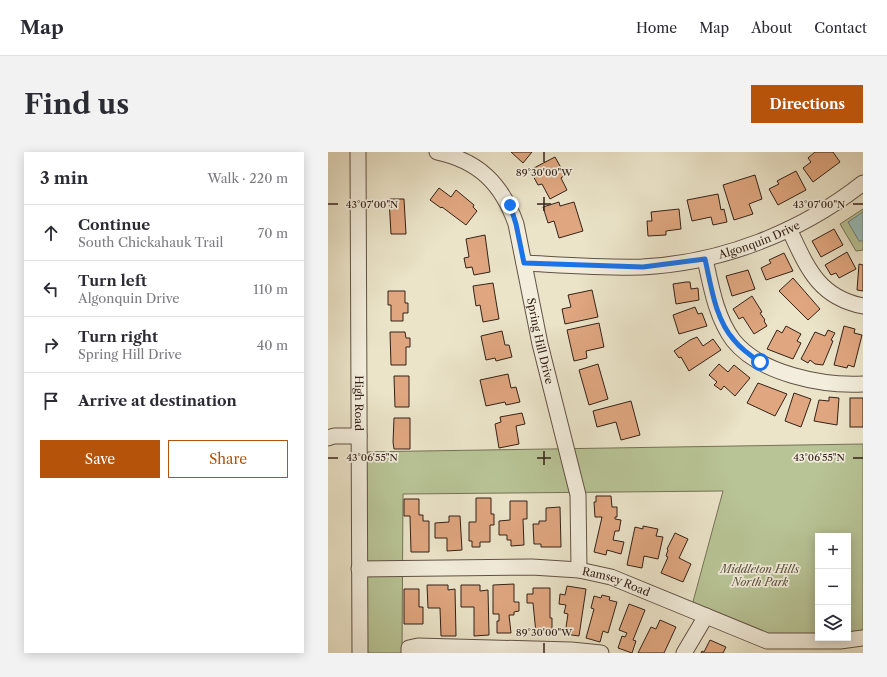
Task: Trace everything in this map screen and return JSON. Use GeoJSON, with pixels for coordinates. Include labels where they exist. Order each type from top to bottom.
{"type":"FeatureCollection","features":[{"type":"Feature","properties":{"kind":"street","name":"High Road"},"geometry":{"type":"LineString","coordinates":[[358,152],[360,653]]}},
{"type":"Feature","properties":{"kind":"street","name":"Spring Hill Drive"},"geometry":{"type":"LineString","coordinates":[[437,152],[468,163],[489,177],[497,185],[510,205],[516,224],[540,344],[578,495],[579,570]]}},
{"type":"Feature","properties":{"kind":"street","name":"Algonquin Drive"},"geometry":{"type":"LineString","coordinates":[[524,263],[643,267],[705,259],[757,244],[789,229],[841,200],[863,183]]}},
{"type":"Feature","properties":{"kind":"street"},"geometry":{"type":"LineString","coordinates":[[789,229],[806,264],[821,285],[839,298],[863,306]]}},
{"type":"Feature","properties":{"kind":"street"},"geometry":{"type":"LineString","coordinates":[[705,259],[717,307],[724,324],[733,340],[745,352],[760,362],[788,374],[844,385],[863,384]]}},
{"type":"Feature","properties":{"kind":"street"},"geometry":{"type":"LineString","coordinates":[[330,433],[359,436]]}},
{"type":"Feature","properties":{"kind":"street","name":"Ramsey Road"},"geometry":{"type":"LineString","coordinates":[[359,569],[532,567],[579,570],[611,577],[767,641],[840,647],[863,638]]}},
{"type":"Feature","properties":{"kind":"street"},"geometry":{"type":"LineString","coordinates":[[684,653],[706,616]]}},
{"type":"Feature","properties":{"kind":"street"},"geometry":{"type":"LineString","coordinates":[[409,653],[409,648],[418,646],[571,650],[601,653]]}},
{"type":"Feature","properties":{"kind":"green space"},"geometry":{"type":"Polygon","coordinates":[[[863,209],[863,250],[856,251],[840,224],[863,209]]]}},
{"type":"Feature","properties":{"kind":"green space","name":"Middleton Hills North Park"},"geometry":{"type":"Polygon","coordinates":[[[863,444],[863,638],[851,638],[851,533],[815,533],[815,640],[767,641],[691,609],[723,491],[403,494],[402,653],[360,653],[359,452],[863,444]]]}},
{"type":"Feature","properties":{"kind":"water"},"geometry":{"type":"Polygon","coordinates":[[[863,212],[863,241],[859,241],[848,222],[863,212]]]}},
{"type":"Feature","properties":{"kind":"building"},"geometry":{"type":"Polygon","coordinates":[[[511,152],[532,152],[523,163],[511,152]]]}},
{"type":"Feature","properties":{"kind":"building"},"geometry":{"type":"Polygon","coordinates":[[[815,152],[833,152],[840,162],[813,182],[803,168],[811,162],[808,158],[815,152]]]}},
{"type":"Feature","properties":{"kind":"building"},"geometry":{"type":"Polygon","coordinates":[[[555,157],[565,175],[561,178],[567,190],[550,199],[542,184],[538,185],[530,170],[555,157]]]}},
{"type":"Feature","properties":{"kind":"building"},"geometry":{"type":"Polygon","coordinates":[[[796,171],[806,190],[778,205],[769,189],[779,184],[777,181],[796,171]]]}},
{"type":"Feature","properties":{"kind":"building"},"geometry":{"type":"Polygon","coordinates":[[[755,175],[762,199],[749,204],[753,214],[734,220],[723,185],[755,175]]]}},
{"type":"Feature","properties":{"kind":"building"},"geometry":{"type":"Polygon","coordinates":[[[439,188],[451,197],[456,190],[474,205],[473,207],[477,211],[466,225],[430,200],[439,188]]]}},
{"type":"Feature","properties":{"kind":"building"},"geometry":{"type":"Polygon","coordinates":[[[718,194],[721,210],[724,209],[727,222],[713,225],[711,217],[692,221],[687,200],[718,194]]]}},
{"type":"Feature","properties":{"kind":"building"},"geometry":{"type":"Polygon","coordinates":[[[389,199],[404,199],[406,234],[391,234],[389,199]]]}},
{"type":"Feature","properties":{"kind":"building"},"geometry":{"type":"Polygon","coordinates":[[[559,202],[560,206],[574,202],[583,231],[559,238],[554,221],[548,223],[543,207],[559,202]]]}},
{"type":"Feature","properties":{"kind":"building"},"geometry":{"type":"Polygon","coordinates":[[[679,209],[681,229],[666,231],[666,235],[648,236],[647,221],[652,221],[651,212],[679,209]]]}},
{"type":"Feature","properties":{"kind":"building"},"geometry":{"type":"Polygon","coordinates":[[[834,229],[843,245],[821,257],[812,241],[834,229]]]}},
{"type":"Feature","properties":{"kind":"building"},"geometry":{"type":"Polygon","coordinates":[[[485,235],[490,272],[474,275],[472,267],[466,268],[464,258],[469,257],[466,239],[485,235]]]}},
{"type":"Feature","properties":{"kind":"building"},"geometry":{"type":"Polygon","coordinates":[[[847,252],[856,269],[839,278],[836,273],[831,275],[825,265],[847,252]]]}},
{"type":"Feature","properties":{"kind":"building"},"geometry":{"type":"Polygon","coordinates":[[[784,253],[793,271],[766,280],[761,268],[771,263],[769,260],[784,253]]]}},
{"type":"Feature","properties":{"kind":"building"},"geometry":{"type":"Polygon","coordinates":[[[859,264],[863,265],[863,291],[857,290],[859,264]]]}},
{"type":"Feature","properties":{"kind":"building"},"geometry":{"type":"Polygon","coordinates":[[[748,270],[755,289],[732,296],[726,276],[748,270]]]}},
{"type":"Feature","properties":{"kind":"building"},"geometry":{"type":"Polygon","coordinates":[[[793,278],[820,309],[808,320],[779,291],[793,278]]]}},
{"type":"Feature","properties":{"kind":"building"},"geometry":{"type":"Polygon","coordinates":[[[690,282],[691,289],[698,288],[699,300],[676,304],[673,284],[690,282]]]}},
{"type":"Feature","properties":{"kind":"building"},"geometry":{"type":"Polygon","coordinates":[[[493,283],[499,319],[483,322],[480,305],[476,306],[473,286],[493,283]]]}},
{"type":"Feature","properties":{"kind":"building"},"geometry":{"type":"Polygon","coordinates":[[[592,290],[598,317],[565,324],[562,309],[571,307],[568,295],[592,290]]]}},
{"type":"Feature","properties":{"kind":"building"},"geometry":{"type":"Polygon","coordinates":[[[388,291],[405,291],[405,303],[408,303],[408,313],[403,313],[403,321],[391,321],[391,305],[388,305],[388,291]]]}},
{"type":"Feature","properties":{"kind":"building"},"geometry":{"type":"Polygon","coordinates":[[[752,296],[762,312],[760,313],[767,326],[754,334],[743,317],[739,319],[733,309],[752,296]]]}},
{"type":"Feature","properties":{"kind":"building"},"geometry":{"type":"Polygon","coordinates":[[[695,307],[698,314],[702,313],[707,326],[679,334],[673,315],[695,307]]]}},
{"type":"Feature","properties":{"kind":"building"},"geometry":{"type":"Polygon","coordinates":[[[599,323],[604,347],[586,351],[587,358],[574,361],[567,330],[599,323]]]}},
{"type":"Feature","properties":{"kind":"building"},"geometry":{"type":"Polygon","coordinates":[[[786,326],[801,334],[797,341],[801,343],[793,359],[767,349],[777,330],[782,333],[786,326]]]}},
{"type":"Feature","properties":{"kind":"building"},"geometry":{"type":"Polygon","coordinates":[[[844,326],[855,329],[854,333],[862,335],[854,367],[848,365],[847,368],[834,365],[844,326]]]}},
{"type":"Feature","properties":{"kind":"building"},"geometry":{"type":"Polygon","coordinates":[[[828,330],[835,333],[831,340],[833,341],[823,365],[815,364],[810,360],[808,363],[801,359],[815,332],[825,336],[828,330]]]}},
{"type":"Feature","properties":{"kind":"building"},"geometry":{"type":"Polygon","coordinates":[[[502,331],[505,345],[509,345],[512,357],[496,361],[495,358],[486,360],[481,336],[502,331]]]}},
{"type":"Feature","properties":{"kind":"building"},"geometry":{"type":"Polygon","coordinates":[[[390,332],[405,332],[406,338],[410,338],[410,347],[406,347],[406,365],[391,365],[390,332]]]}},
{"type":"Feature","properties":{"kind":"building"},"geometry":{"type":"Polygon","coordinates":[[[697,337],[703,346],[713,339],[721,350],[689,371],[681,357],[679,358],[674,351],[697,337]]]}},
{"type":"Feature","properties":{"kind":"building"},"geometry":{"type":"Polygon","coordinates":[[[598,364],[608,399],[589,405],[579,370],[598,364]]]}},
{"type":"Feature","properties":{"kind":"building"},"geometry":{"type":"Polygon","coordinates":[[[719,364],[728,372],[734,365],[750,378],[735,396],[724,386],[721,390],[714,385],[717,382],[709,375],[719,364]]]}},
{"type":"Feature","properties":{"kind":"building"},"geometry":{"type":"Polygon","coordinates":[[[508,374],[511,388],[516,387],[520,402],[506,405],[505,402],[486,406],[480,380],[508,374]]]}},
{"type":"Feature","properties":{"kind":"building"},"geometry":{"type":"Polygon","coordinates":[[[394,376],[409,376],[409,407],[395,407],[394,376]]]}},
{"type":"Feature","properties":{"kind":"building"},"geometry":{"type":"Polygon","coordinates":[[[758,383],[787,394],[775,416],[747,403],[758,383]]]}},
{"type":"Feature","properties":{"kind":"building"},"geometry":{"type":"Polygon","coordinates":[[[794,393],[811,399],[801,427],[785,421],[794,393]]]}},
{"type":"Feature","properties":{"kind":"building"},"geometry":{"type":"Polygon","coordinates":[[[829,397],[839,398],[837,425],[814,421],[819,400],[829,401],[829,397]]]}},
{"type":"Feature","properties":{"kind":"building"},"geometry":{"type":"Polygon","coordinates":[[[850,398],[863,398],[863,427],[850,427],[850,398]]]}},
{"type":"Feature","properties":{"kind":"building"},"geometry":{"type":"Polygon","coordinates":[[[631,401],[640,435],[621,440],[616,422],[597,427],[593,411],[631,401]]]}},
{"type":"Feature","properties":{"kind":"building"},"geometry":{"type":"Polygon","coordinates":[[[522,413],[525,424],[516,426],[519,444],[499,448],[495,424],[501,422],[500,417],[522,413]]]}},
{"type":"Feature","properties":{"kind":"building"},"geometry":{"type":"Polygon","coordinates":[[[394,418],[410,418],[410,449],[394,449],[394,418]]]}},
{"type":"Feature","properties":{"kind":"building"},"geometry":{"type":"Polygon","coordinates":[[[596,496],[611,496],[612,507],[617,507],[617,517],[615,517],[615,519],[621,520],[619,531],[615,531],[613,540],[624,542],[621,554],[607,550],[606,555],[594,552],[602,517],[595,517],[594,502],[596,502],[596,496]]]}},
{"type":"Feature","properties":{"kind":"building"},"geometry":{"type":"Polygon","coordinates":[[[476,498],[491,498],[491,514],[494,514],[494,525],[490,525],[490,542],[480,542],[480,547],[472,547],[472,541],[469,541],[469,522],[476,522],[476,498]]]}},
{"type":"Feature","properties":{"kind":"building"},"geometry":{"type":"Polygon","coordinates":[[[404,499],[419,499],[419,515],[423,515],[423,521],[429,521],[429,552],[411,552],[410,516],[404,516],[404,499]]]}},
{"type":"Feature","properties":{"kind":"building"},"geometry":{"type":"Polygon","coordinates":[[[510,501],[527,501],[527,519],[523,519],[524,545],[511,546],[511,540],[507,540],[507,535],[499,535],[499,521],[510,520],[510,501]]]}},
{"type":"Feature","properties":{"kind":"building"},"geometry":{"type":"Polygon","coordinates":[[[560,507],[561,547],[541,547],[541,544],[534,544],[533,524],[539,524],[539,521],[546,521],[546,508],[560,507]]]}},
{"type":"Feature","properties":{"kind":"building"},"geometry":{"type":"Polygon","coordinates":[[[449,516],[460,516],[462,550],[447,551],[447,538],[435,538],[435,523],[449,522],[449,516]]]}},
{"type":"Feature","properties":{"kind":"building"},"geometry":{"type":"Polygon","coordinates":[[[643,526],[658,529],[656,536],[663,537],[658,559],[644,556],[642,568],[627,565],[635,527],[643,529],[643,526]]]}},
{"type":"Feature","properties":{"kind":"building"},"geometry":{"type":"Polygon","coordinates":[[[675,533],[688,539],[679,558],[691,564],[683,582],[661,573],[668,557],[666,556],[667,549],[675,533]]]}},
{"type":"Feature","properties":{"kind":"building"},"geometry":{"type":"Polygon","coordinates":[[[514,584],[514,602],[519,602],[519,611],[514,612],[514,615],[509,615],[511,633],[497,633],[497,621],[499,621],[499,614],[493,614],[493,585],[514,584]]]}},
{"type":"Feature","properties":{"kind":"building"},"geometry":{"type":"Polygon","coordinates":[[[427,585],[448,585],[448,590],[455,589],[456,636],[441,636],[440,608],[428,608],[427,585]]]}},
{"type":"Feature","properties":{"kind":"building"},"geometry":{"type":"Polygon","coordinates":[[[461,585],[480,585],[480,591],[488,590],[489,635],[474,636],[474,607],[461,607],[461,585]]]}},
{"type":"Feature","properties":{"kind":"building"},"geometry":{"type":"Polygon","coordinates":[[[567,586],[586,589],[579,636],[565,634],[568,614],[564,613],[566,605],[559,604],[560,594],[565,595],[567,586]]]}},
{"type":"Feature","properties":{"kind":"building"},"geometry":{"type":"Polygon","coordinates":[[[533,588],[550,588],[550,618],[552,618],[552,633],[536,633],[533,603],[527,603],[527,594],[533,594],[533,588]]]}},
{"type":"Feature","properties":{"kind":"building"},"geometry":{"type":"Polygon","coordinates":[[[404,589],[419,589],[419,607],[423,607],[423,624],[404,624],[404,589]]]}},
{"type":"Feature","properties":{"kind":"building"},"geometry":{"type":"Polygon","coordinates":[[[602,595],[610,597],[609,600],[617,602],[608,633],[603,631],[600,642],[586,638],[594,609],[591,608],[594,596],[601,598],[602,595]]]}},
{"type":"Feature","properties":{"kind":"building"},"geometry":{"type":"Polygon","coordinates":[[[629,604],[645,610],[633,640],[636,641],[632,653],[618,648],[622,636],[625,637],[627,633],[619,630],[629,604]]]}},
{"type":"Feature","properties":{"kind":"building"},"geometry":{"type":"Polygon","coordinates":[[[660,620],[676,627],[664,653],[638,653],[651,627],[656,629],[660,620]]]}},
{"type":"Feature","properties":{"kind":"building"},"geometry":{"type":"Polygon","coordinates":[[[710,640],[726,647],[723,653],[701,653],[702,651],[704,652],[710,640]]]}},
{"type":"Feature","properties":{"kind":"route"},"geometry":{"type":"LineString","coordinates":[[510,205],[516,224],[524,263],[600,267],[643,267],[705,259],[717,307],[724,324],[733,340],[745,352],[760,362]]}}]}
